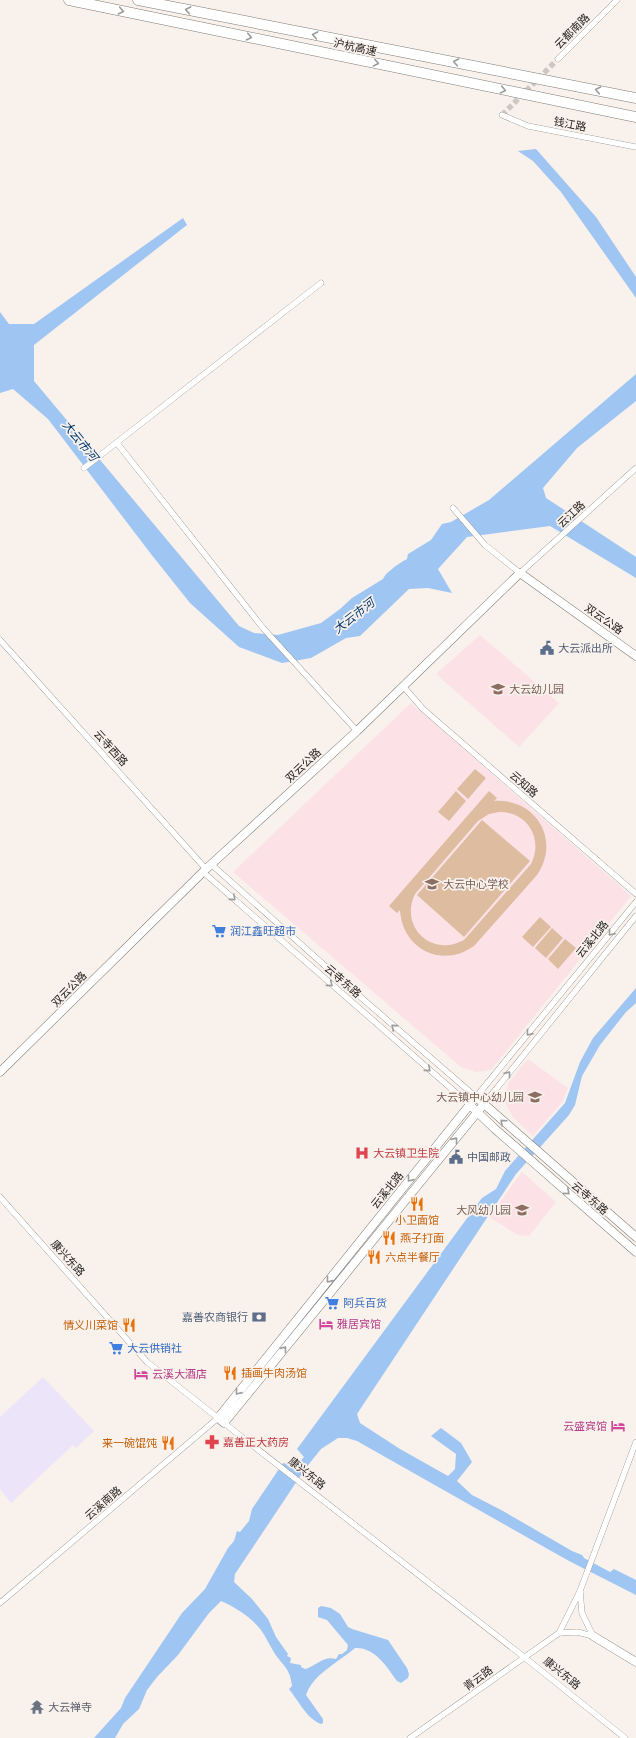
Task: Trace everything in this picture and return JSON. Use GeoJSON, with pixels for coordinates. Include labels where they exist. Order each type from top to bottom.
{"type":"FeatureCollection","features":[{"type":"Feature","properties":{"kind":"highway","name":"沪杭高速"},"geometry":{"type":"LineString","coordinates":[[69,0],[636,117]]}},
{"type":"Feature","properties":{"kind":"highway","name":"沪杭高速"},"geometry":{"type":"LineString","coordinates":[[138,0],[636,98]]}},
{"type":"Feature","properties":{"kind":"street","name":"云都南路"},"geometry":{"type":"LineString","coordinates":[[558,60],[617,0]]}},
{"type":"Feature","properties":{"kind":"street","name":"钱江路"},"geometry":{"type":"LineString","coordinates":[[502,115],[528,126],[636,147]]}},
{"type":"Feature","properties":{"kind":"street"},"geometry":{"type":"LineString","coordinates":[[84,468],[321,283]]}},
{"type":"Feature","properties":{"kind":"street"},"geometry":{"type":"LineString","coordinates":[[117,443],[263,628],[357,730]]}},
{"type":"Feature","properties":{"kind":"street","name":"云江路"},"geometry":{"type":"LineString","coordinates":[[520,573],[636,468]]}},
{"type":"Feature","properties":{"kind":"street"},"geometry":{"type":"LineString","coordinates":[[453,508],[485,544],[520,573]]}},
{"type":"Feature","properties":{"kind":"street","name":"双云公路"},"geometry":{"type":"LineString","coordinates":[[0,1072],[207,868],[357,730],[520,573],[636,656]]}},
{"type":"Feature","properties":{"kind":"street","name":"云寺西路"},"geometry":{"type":"LineString","coordinates":[[0,640],[207,868]]}},
{"type":"Feature","properties":{"kind":"street","name":"云知路"},"geometry":{"type":"LineString","coordinates":[[403,686],[422,709],[636,894]]}},
{"type":"Feature","properties":{"kind":"street","name":"云寺东路"},"geometry":{"type":"LineString","coordinates":[[207,868],[342,981],[636,1237]]}},
{"type":"Feature","properties":{"kind":"street","name":"云寺东路"},"geometry":{"type":"LineString","coordinates":[[207,868],[516,1148],[636,1252]]}},
{"type":"Feature","properties":{"kind":"street","name":"云溪北路"},"geometry":{"type":"LineString","coordinates":[[221,1420],[476,1097],[636,902]]}},
{"type":"Feature","properties":{"kind":"street","name":"云溪北路"},"geometry":{"type":"LineString","coordinates":[[221,1420],[484,1104],[636,916]]}},
{"type":"Feature","properties":{"kind":"street","name":"康兴东路"},"geometry":{"type":"LineString","coordinates":[[0,1198],[147,1362],[278,1463],[625,1738]]}},
{"type":"Feature","properties":{"kind":"street","name":"云溪南路"},"geometry":{"type":"LineString","coordinates":[[0,1603],[221,1420]]}},
{"type":"Feature","properties":{"kind":"street"},"geometry":{"type":"LineString","coordinates":[[559,1634],[580,1591],[636,1442]]}},
{"type":"Feature","properties":{"kind":"street"},"geometry":{"type":"LineString","coordinates":[[580,1591],[582,1613],[593,1636],[636,1662]]}},
{"type":"Feature","properties":{"kind":"street","name":"青云路"},"geometry":{"type":"LineString","coordinates":[[410,1738],[559,1634],[577,1632],[593,1636]]}},
{"type":"Feature","properties":{"kind":"shaded area","name":"大云幼儿园"},"geometry":{"type":"Polygon","coordinates":[[[480,635],[559,703],[519,747],[436,674],[480,635]]]}},
{"type":"Feature","properties":{"kind":"shaded area","name":"大云中心学校"},"geometry":{"type":"Polygon","coordinates":[[[411,703],[631,896],[491,1070],[476,1072],[461,1067],[233,872],[411,703]]]}},
{"type":"Feature","properties":{"kind":"shaded area"},"geometry":{"type":"Polygon","coordinates":[[[475,769],[486,778],[468,799],[457,789],[475,769]]]}},
{"type":"Feature","properties":{"kind":"shaded area"},"geometry":{"type":"Polygon","coordinates":[[[456,791],[466,801],[449,821],[438,812],[456,791]]]}},
{"type":"Feature","properties":{"kind":"shaded area"},"geometry":{"type":"Polygon","coordinates":[[[489,791],[497,798],[494,801],[509,802],[522,806],[532,814],[540,824],[545,835],[546,848],[544,862],[537,875],[474,946],[462,953],[449,956],[437,955],[416,945],[402,924],[400,910],[397,913],[389,906],[489,791]],[[499,812],[489,814],[478,821],[415,894],[411,906],[411,918],[415,928],[430,942],[441,945],[452,945],[464,940],[531,864],[535,855],[534,836],[525,821],[518,816],[499,812]]]}},
{"type":"Feature","properties":{"kind":"shaded area"},"geometry":{"type":"Polygon","coordinates":[[[482,820],[530,861],[464,937],[417,895],[482,820]]]}},
{"type":"Feature","properties":{"kind":"shaded area"},"geometry":{"type":"Polygon","coordinates":[[[540,917],[551,927],[533,947],[522,937],[540,917]]]}},
{"type":"Feature","properties":{"kind":"shaded area"},"geometry":{"type":"Polygon","coordinates":[[[552,928],[563,938],[546,958],[535,948],[552,928]]]}},
{"type":"Feature","properties":{"kind":"shaded area"},"geometry":{"type":"Polygon","coordinates":[[[565,939],[576,948],[558,969],[548,959],[565,939]]]}},
{"type":"Feature","properties":{"kind":"shaded area","name":"大云镇中心幼儿园"},"geometry":{"type":"Polygon","coordinates":[[[528,1059],[568,1088],[563,1101],[533,1136],[513,1117],[505,1102],[505,1094],[509,1082],[528,1059]]]}},
{"type":"Feature","properties":{"kind":"shaded area","name":"大风幼儿园"},"geometry":{"type":"Polygon","coordinates":[[[522,1172],[556,1202],[529,1236],[518,1235],[489,1217],[522,1172]]]}},
{"type":"Feature","properties":{"kind":"shaded area"},"geometry":{"type":"Polygon","coordinates":[[[43,1377],[94,1431],[76,1448],[73,1445],[11,1503],[0,1489],[0,1417],[43,1377]]]}},
{"type":"Feature","properties":{"kind":"water"},"geometry":{"type":"Polygon","coordinates":[[[536,149],[596,217],[636,277],[636,298],[561,192],[533,161],[518,151],[536,149]]]}},
{"type":"Feature","properties":{"kind":"water","name":"大云市河"},"geometry":{"type":"Polygon","coordinates":[[[183,218],[187,225],[34,345],[34,381],[239,626],[254,633],[278,635],[321,623],[352,598],[383,579],[390,570],[407,559],[408,554],[431,540],[442,524],[451,522],[489,500],[636,374],[636,401],[577,448],[543,488],[546,498],[636,557],[636,578],[550,526],[467,537],[438,569],[452,593],[428,588],[409,589],[360,636],[346,638],[311,658],[282,663],[239,647],[190,603],[48,419],[13,389],[0,393],[0,312],[9,324],[34,324],[183,218]]]}},
{"type":"Feature","properties":{"kind":"water"},"geometry":{"type":"Polygon","coordinates":[[[636,988],[636,1003],[626,1012],[600,1045],[582,1076],[575,1105],[569,1115],[516,1174],[357,1414],[360,1423],[400,1449],[448,1476],[455,1469],[456,1454],[431,1436],[441,1428],[461,1443],[472,1462],[457,1481],[472,1495],[572,1551],[582,1555],[584,1558],[610,1572],[614,1569],[636,1580],[636,1595],[569,1561],[357,1441],[347,1438],[338,1438],[321,1449],[305,1469],[235,1574],[234,1582],[252,1599],[268,1619],[276,1637],[288,1654],[287,1656],[291,1658],[290,1663],[301,1665],[301,1667],[305,1669],[328,1658],[336,1659],[339,1654],[342,1654],[347,1650],[348,1645],[327,1620],[318,1617],[318,1608],[321,1606],[331,1608],[340,1614],[348,1627],[388,1640],[407,1668],[409,1674],[408,1678],[401,1683],[397,1681],[385,1664],[374,1654],[369,1651],[355,1648],[320,1675],[309,1688],[306,1695],[323,1719],[323,1723],[321,1724],[316,1722],[307,1714],[289,1689],[292,1686],[290,1675],[275,1654],[261,1630],[242,1613],[221,1601],[209,1613],[178,1655],[157,1677],[147,1690],[139,1709],[123,1724],[115,1738],[94,1738],[121,1708],[125,1698],[182,1613],[205,1589],[228,1548],[234,1541],[237,1531],[240,1532],[249,1521],[252,1509],[283,1463],[296,1466],[304,1457],[297,1449],[482,1198],[496,1189],[505,1171],[565,1103],[580,1062],[593,1038],[636,988]]]}},
{"type":"Feature","properties":{"kind":"tunnel"},"geometry":{"type":"LineString","coordinates":[[502,115],[558,59]]}},
{"type":"Feature","properties":{"kind":"place","name":"大云派出所"},"geometry":{"type":"Point","coordinates":[547,648]}},
{"type":"Feature","properties":{"kind":"place","name":"大云幼儿园"},"geometry":{"type":"Point","coordinates":[498,689]}},
{"type":"Feature","properties":{"kind":"place","name":"大云中心学校"},"geometry":{"type":"Point","coordinates":[432,884]}},
{"type":"Feature","properties":{"kind":"place","name":"润江鑫旺超市"},"geometry":{"type":"Point","coordinates":[219,931]}},
{"type":"Feature","properties":{"kind":"place","name":"大云镇中心幼儿园"},"geometry":{"type":"Point","coordinates":[535,1097]}},
{"type":"Feature","properties":{"kind":"place","name":"大云镇卫生院"},"geometry":{"type":"Point","coordinates":[362,1153]}},
{"type":"Feature","properties":{"kind":"place","name":"中国邮政"},"geometry":{"type":"Point","coordinates":[456,1157]}},
{"type":"Feature","properties":{"kind":"place","name":"小卫面馆"},"geometry":{"type":"Point","coordinates":[417,1204]}},
{"type":"Feature","properties":{"kind":"place","name":"大风幼儿园"},"geometry":{"type":"Point","coordinates":[522,1210]}},
{"type":"Feature","properties":{"kind":"place","name":"燕子打面"},"geometry":{"type":"Point","coordinates":[389,1238]}},
{"type":"Feature","properties":{"kind":"place","name":"六点半餐厅"},"geometry":{"type":"Point","coordinates":[374,1257]}},
{"type":"Feature","properties":{"kind":"place","name":"阿兵百货"},"geometry":{"type":"Point","coordinates":[332,1303]}},
{"type":"Feature","properties":{"kind":"place","name":"嘉善农商银行"},"geometry":{"type":"Point","coordinates":[259,1317]}},
{"type":"Feature","properties":{"kind":"place","name":"雅居宾馆"},"geometry":{"type":"Point","coordinates":[326,1324]}},
{"type":"Feature","properties":{"kind":"place","name":"情义川菜馆"},"geometry":{"type":"Point","coordinates":[129,1325]}},
{"type":"Feature","properties":{"kind":"place","name":"大云供销社"},"geometry":{"type":"Point","coordinates":[116,1348]}},
{"type":"Feature","properties":{"kind":"place","name":"插画牛肉汤馆"},"geometry":{"type":"Point","coordinates":[230,1373]}},
{"type":"Feature","properties":{"kind":"place","name":"云溪大酒店"},"geometry":{"type":"Point","coordinates":[141,1374]}},
{"type":"Feature","properties":{"kind":"place","name":"云盛宾馆"},"geometry":{"type":"Point","coordinates":[618,1426]}},
{"type":"Feature","properties":{"kind":"place","name":"嘉善正大药房"},"geometry":{"type":"Point","coordinates":[212,1442]}},
{"type":"Feature","properties":{"kind":"place","name":"来一碗馄饨"},"geometry":{"type":"Point","coordinates":[168,1443]}},
{"type":"Feature","properties":{"kind":"place","name":"大云禅寺"},"geometry":{"type":"Point","coordinates":[37,1707]}}]}
